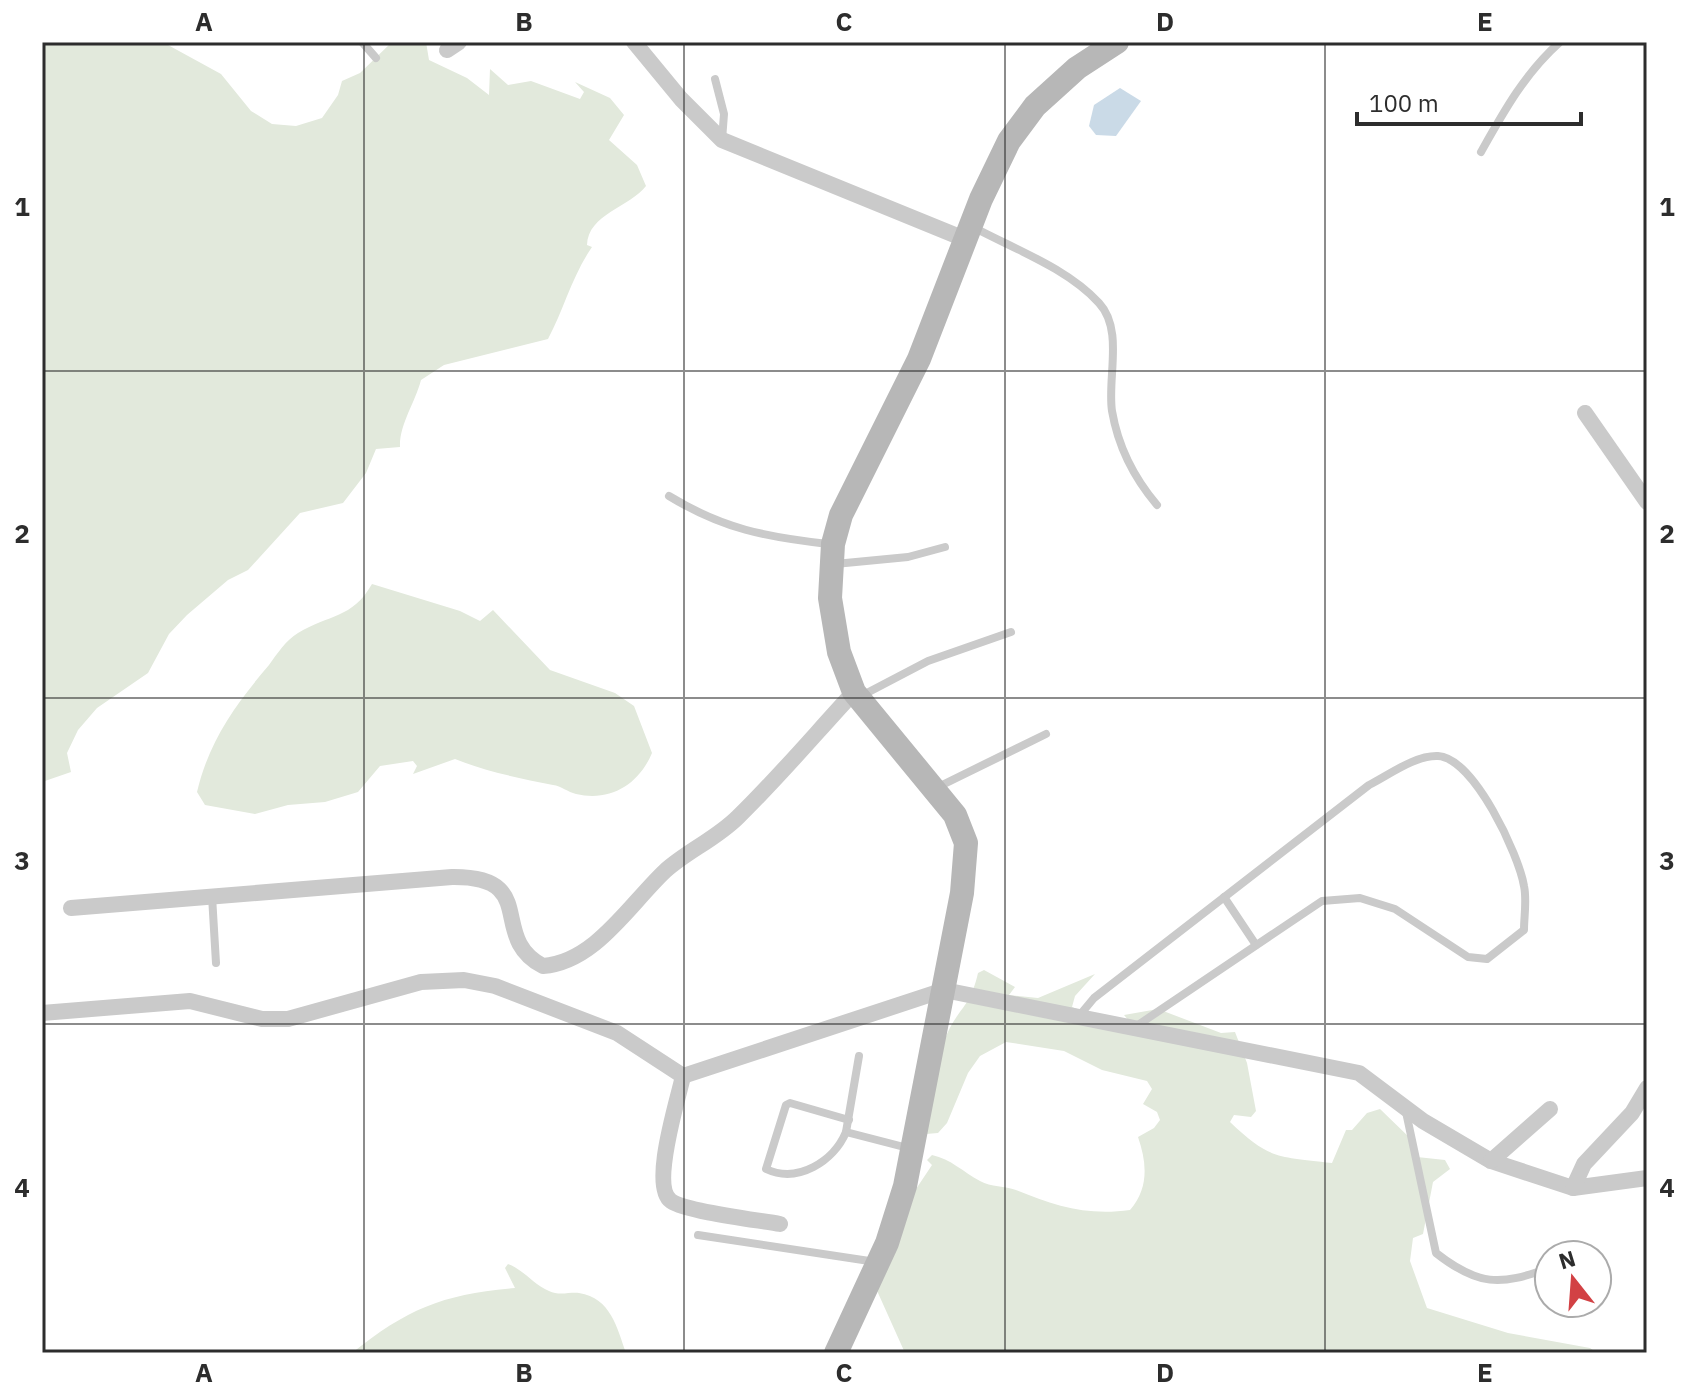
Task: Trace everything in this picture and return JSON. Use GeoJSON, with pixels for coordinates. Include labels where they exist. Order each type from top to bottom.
{"type":"FeatureCollection","features":[{"type":"Feature","properties":{"kind":"main road"},"geometry":{"type":"LineString","coordinates":[[842,1349],[897,1214],[944,990],[962,893],[966,843],[955,815],[935,788],[880,727],[856,695],[839,652],[830,598],[832,554],[841,515],[919,359],[1009,141],[1035,106],[1077,68],[1117,42]]}},
{"type":"Feature","properties":{"kind":"street"},"geometry":{"type":"LineString","coordinates":[[634,42],[681,99],[722,140],[970,233]]}},
{"type":"Feature","properties":{"kind":"street"},"geometry":{"type":"LineString","coordinates":[[1585,413],[1647,502]]}},
{"type":"Feature","properties":{"kind":"street"},"geometry":{"type":"LineString","coordinates":[[71,908],[452,877],[484,878],[500,890],[508,902],[518,941],[529,956],[543,966],[559,965],[583,955],[668,868],[714,839],[856,695]]}},
{"type":"Feature","properties":{"kind":"street"},"geometry":{"type":"LineString","coordinates":[[42,1013],[190,1001],[262,1019],[288,1019],[421,982],[464,980],[495,986],[617,1033],[683,1076]]}},
{"type":"Feature","properties":{"kind":"street"},"geometry":{"type":"LineString","coordinates":[[683,1076],[944,990],[1359,1073],[1405,1107],[1491,1161],[1573,1188],[1647,1178]]}},
{"type":"Feature","properties":{"kind":"street"},"geometry":{"type":"LineString","coordinates":[[683,1076],[662,1170],[665,1193],[672,1202],[780,1224]]}},
{"type":"Feature","properties":{"kind":"street"},"geometry":{"type":"LineString","coordinates":[[1573,1188],[1584,1164],[1632,1113],[1647,1088]]}},
{"type":"Feature","properties":{"kind":"street"},"geometry":{"type":"LineString","coordinates":[[1491,1161],[1550,1109]]}},
{"type":"Feature","properties":{"kind":"lane"},"geometry":{"type":"LineString","coordinates":[[362,42],[376,58]]}},
{"type":"Feature","properties":{"kind":"lane"},"geometry":{"type":"LineString","coordinates":[[1481,152],[1516,90],[1538,62],[1560,42]]}},
{"type":"Feature","properties":{"kind":"lane"},"geometry":{"type":"LineString","coordinates":[[715,79],[724,114],[722,140]]}},
{"type":"Feature","properties":{"kind":"lane"},"geometry":{"type":"LineString","coordinates":[[970,233],[1047,265],[1101,304],[1111,325],[1112,411],[1137,481],[1157,505]]}},
{"type":"Feature","properties":{"kind":"lane"},"geometry":{"type":"LineString","coordinates":[[669,496],[729,527],[832,554],[908,557],[945,547]]}},
{"type":"Feature","properties":{"kind":"lane"},"geometry":{"type":"LineString","coordinates":[[856,695],[928,661],[1011,632]]}},
{"type":"Feature","properties":{"kind":"lane"},"geometry":{"type":"LineString","coordinates":[[935,788],[1046,734]]}},
{"type":"Feature","properties":{"kind":"lane"},"geometry":{"type":"LineString","coordinates":[[1078,1016],[1094,998],[1369,785],[1413,763],[1439,756],[1457,764],[1497,816],[1516,853],[1525,889],[1524,930],[1487,959],[1468,957],[1395,909],[1360,898],[1322,901],[1133,1028]]}},
{"type":"Feature","properties":{"kind":"lane"},"geometry":{"type":"LineString","coordinates":[[212,896],[216,963]]}},
{"type":"Feature","properties":{"kind":"lane"},"geometry":{"type":"LineString","coordinates":[[1224,897],[1256,945]]}},
{"type":"Feature","properties":{"kind":"lane"},"geometry":{"type":"LineString","coordinates":[[849,1120],[790,1103],[786,1105],[766,1169],[801,1173],[838,1151],[849,1120],[859,1056]]}},
{"type":"Feature","properties":{"kind":"lane"},"geometry":{"type":"LineString","coordinates":[[1405,1107],[1423,1176],[1436,1253],[1473,1278],[1489,1282],[1533,1272]]}},
{"type":"Feature","properties":{"kind":"lane"},"geometry":{"type":"LineString","coordinates":[[846,1132],[912,1149]]}},
{"type":"Feature","properties":{"kind":"lane"},"geometry":{"type":"LineString","coordinates":[[698,1235],[878,1263]]}},
{"type":"Feature","properties":{"kind":"shaded area"},"geometry":{"type":"Polygon","coordinates":[[[42,42],[168,45],[221,74],[251,111],[272,124],[296,126],[322,118],[338,95],[342,81],[360,73],[392,42],[426,42],[429,60],[467,78],[489,95],[490,69],[508,85],[531,81],[580,99],[584,92],[575,82],[610,98],[624,115],[609,140],[637,165],[646,186],[594,226],[587,245],[592,247],[548,339],[444,365],[421,380],[402,430],[400,447],[376,449],[366,473],[343,503],[300,513],[248,570],[228,580],[187,615],[169,634],[148,673],[97,708],[78,730],[67,753],[71,772],[42,782],[42,42]]]}},
{"type":"Feature","properties":{"kind":"shaded area"},"geometry":{"type":"Polygon","coordinates":[[[372,584],[460,611],[480,621],[493,610],[550,670],[615,693],[634,706],[652,753],[640,774],[612,793],[589,796],[455,759],[413,774],[417,766],[413,761],[380,766],[358,792],[325,802],[288,805],[255,814],[205,805],[197,792],[202,774],[216,740],[245,695],[290,639],[348,610],[372,584]]]}},
{"type":"Feature","properties":{"kind":"shaded area"},"geometry":{"type":"Polygon","coordinates":[[[984,970],[1015,987],[1009,995],[1038,998],[1095,974],[1075,996],[1072,1007],[1138,1032],[1124,1015],[1158,1009],[1221,1033],[1235,1032],[1247,1063],[1256,1111],[1251,1117],[1234,1115],[1230,1122],[1256,1144],[1276,1154],[1332,1163],[1346,1130],[1352,1130],[1367,1113],[1380,1109],[1411,1139],[1417,1157],[1445,1160],[1450,1169],[1433,1182],[1423,1234],[1413,1238],[1410,1261],[1427,1308],[1508,1333],[1590,1348],[1597,1353],[905,1353],[874,1284],[910,1198],[932,1165],[927,1160],[932,1155],[984,1183],[1058,1205],[1085,1211],[1130,1210],[1141,1193],[1144,1175],[1138,1137],[1154,1128],[1160,1120],[1157,1112],[1143,1104],[1152,1089],[1147,1081],[1102,1070],[1064,1051],[1006,1042],[980,1056],[968,1073],[947,1123],[938,1133],[926,1134],[932,1083],[942,1046],[951,1025],[968,1001],[978,973],[984,970]]]}},
{"type":"Feature","properties":{"kind":"shaded area"},"geometry":{"type":"Polygon","coordinates":[[[508,1264],[549,1291],[579,1293],[599,1301],[611,1316],[626,1353],[352,1353],[391,1325],[428,1306],[467,1294],[515,1288],[505,1268],[508,1264]]]}},
{"type":"Feature","properties":{"kind":"water"},"geometry":{"type":"Polygon","coordinates":[[[1120,88],[1141,101],[1116,136],[1096,135],[1089,126],[1094,105],[1120,88]]]}}]}
